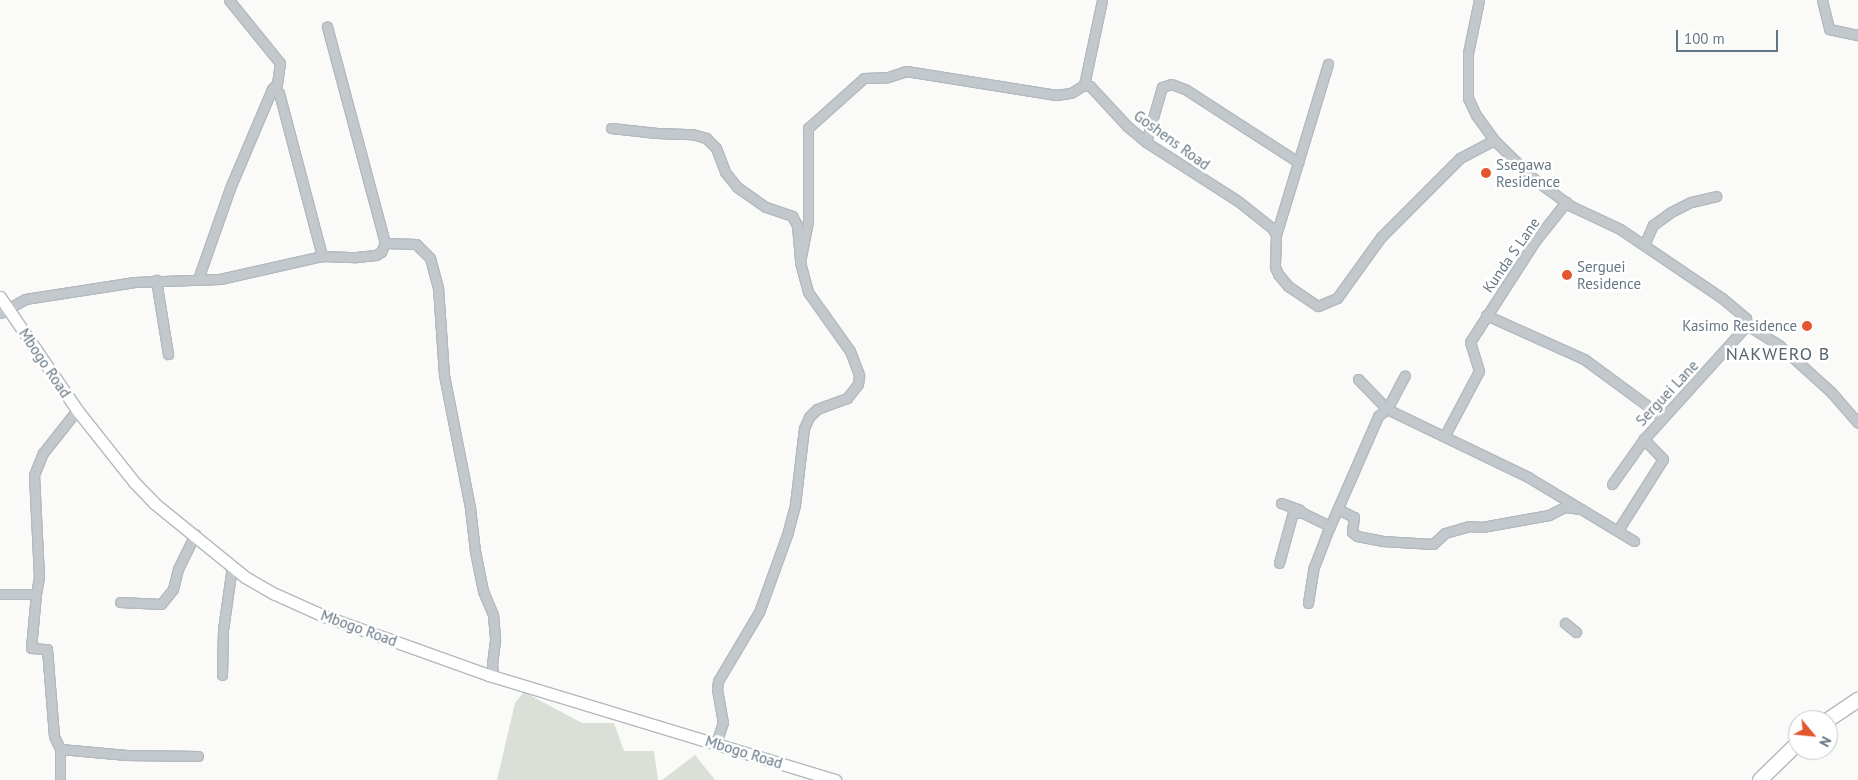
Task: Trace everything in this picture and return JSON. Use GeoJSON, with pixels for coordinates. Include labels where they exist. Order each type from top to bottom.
{"type":"FeatureCollection","features":[{"type":"Feature","properties":{"kind":"main road","name":"Mbogo Road"},"geometry":{"type":"LineString","coordinates":[[0,297],[4,310],[78,410],[148,496],[245,577],[261,587],[324,616],[492,676],[835,780]]}},
{"type":"Feature","properties":{"kind":"main road"},"geometry":{"type":"LineString","coordinates":[[1838,713],[1858,700]]}},
{"type":"Feature","properties":{"kind":"main road"},"geometry":{"type":"LineString","coordinates":[[1760,780],[1788,753]]}},
{"type":"Feature","properties":{"kind":"street"},"geometry":{"type":"LineString","coordinates":[[198,279],[230,188],[272,89],[277,84],[280,63],[230,0]]}},
{"type":"Feature","properties":{"kind":"street"},"geometry":{"type":"LineString","coordinates":[[800,262],[808,221],[808,128],[864,78],[888,77],[906,71],[1056,95],[1071,94],[1084,85],[1102,0]]}},
{"type":"Feature","properties":{"kind":"street"},"geometry":{"type":"LineString","coordinates":[[1479,0],[1468,53],[1468,98],[1476,115],[1494,140],[1534,179],[1566,202],[1620,229],[1722,298],[1746,318],[1747,325],[1780,345],[1831,392],[1858,423]]}},
{"type":"Feature","properties":{"kind":"street"},"geometry":{"type":"LineString","coordinates":[[1822,0],[1828,29],[1858,35]]}},
{"type":"Feature","properties":{"kind":"street"},"geometry":{"type":"LineString","coordinates":[[4,310],[25,299],[156,280],[220,278],[322,256],[376,255],[383,249],[385,243],[327,27]]}},
{"type":"Feature","properties":{"kind":"street"},"geometry":{"type":"LineString","coordinates":[[1328,64],[1276,236],[1275,267],[1278,274],[1288,286],[1305,300],[1318,306],[1337,298],[1381,237],[1460,158],[1494,140]]}},
{"type":"Feature","properties":{"kind":"street"},"geometry":{"type":"LineString","coordinates":[[1146,142],[1162,87],[1171,84],[1185,89],[1298,162]]}},
{"type":"Feature","properties":{"kind":"street","name":"Goshens Road"},"geometry":{"type":"LineString","coordinates":[[1084,85],[1090,86],[1127,126],[1146,142],[1238,201],[1272,228],[1276,236]]}},
{"type":"Feature","properties":{"kind":"street"},"geometry":{"type":"LineString","coordinates":[[279,93],[322,256]]}},
{"type":"Feature","properties":{"kind":"street"},"geometry":{"type":"LineString","coordinates":[[611,128],[657,133],[692,134],[706,138],[716,148],[725,172],[737,187],[766,207],[785,212],[795,219],[800,262],[808,292],[850,351],[859,375],[858,384],[847,398],[817,409],[809,417],[804,428],[794,505],[788,532],[758,612],[718,681],[717,689],[723,722],[716,743]]}},
{"type":"Feature","properties":{"kind":"street"},"geometry":{"type":"LineString","coordinates":[[1644,245],[1654,226],[1671,212],[1691,202],[1716,196]]}},
{"type":"Feature","properties":{"kind":"street","name":"Kunda S Lane"},"geometry":{"type":"LineString","coordinates":[[1445,435],[1479,371],[1470,342],[1535,240],[1566,202]]}},
{"type":"Feature","properties":{"kind":"street"},"geometry":{"type":"LineString","coordinates":[[385,243],[416,244],[430,258],[438,287],[444,375],[470,508],[475,551],[483,591],[493,615],[496,640],[492,676]]}},
{"type":"Feature","properties":{"kind":"street"},"geometry":{"type":"LineString","coordinates":[[156,280],[168,354]]}},
{"type":"Feature","properties":{"kind":"street"},"geometry":{"type":"LineString","coordinates":[[1486,316],[1584,359],[1664,417]]}},
{"type":"Feature","properties":{"kind":"street","name":"Serguei Lane"},"geometry":{"type":"LineString","coordinates":[[1612,484],[1644,438],[1747,325]]}},
{"type":"Feature","properties":{"kind":"street"},"geometry":{"type":"LineString","coordinates":[[1308,603],[1314,567],[1334,518],[1378,416],[1387,409],[1405,374]]}},
{"type":"Feature","properties":{"kind":"street"},"geometry":{"type":"LineString","coordinates":[[1358,379],[1387,409],[1445,435],[1528,477],[1583,508],[1634,541]]}},
{"type":"Feature","properties":{"kind":"street"},"geometry":{"type":"LineString","coordinates":[[60,780],[60,749],[54,736],[47,649],[31,648],[39,577],[34,475],[44,453],[78,410]]}},
{"type":"Feature","properties":{"kind":"street"},"geometry":{"type":"LineString","coordinates":[[1618,530],[1663,459],[1644,438]]}},
{"type":"Feature","properties":{"kind":"street"},"geometry":{"type":"LineString","coordinates":[[1281,503],[1323,522],[1334,518]]}},
{"type":"Feature","properties":{"kind":"street"},"geometry":{"type":"LineString","coordinates":[[1279,563],[1293,512],[1334,518],[1354,517],[1352,532],[1357,536],[1382,541],[1433,544],[1445,533],[1469,526],[1482,527],[1549,515],[1565,507],[1583,508]]}},
{"type":"Feature","properties":{"kind":"street"},"geometry":{"type":"LineString","coordinates":[[120,602],[162,604],[173,589],[178,569],[195,534]]}},
{"type":"Feature","properties":{"kind":"street"},"geometry":{"type":"LineString","coordinates":[[222,675],[223,630],[232,566]]}},
{"type":"Feature","properties":{"kind":"street"},"geometry":{"type":"LineString","coordinates":[[0,594],[36,594]]}},
{"type":"Feature","properties":{"kind":"street"},"geometry":{"type":"LineString","coordinates":[[1565,623],[1576,632]]}},
{"type":"Feature","properties":{"kind":"street"},"geometry":{"type":"LineString","coordinates":[[60,749],[128,755],[198,756]]}},
{"type":"Feature","properties":{"kind":"shaded area"},"geometry":{"type":"Polygon","coordinates":[[[524,692],[582,723],[614,723],[624,751],[654,751],[658,780],[497,780],[515,703],[524,692]]]}},
{"type":"Feature","properties":{"kind":"shaded area"},"geometry":{"type":"Polygon","coordinates":[[[695,755],[715,780],[662,780],[695,755]]]}},
{"type":"Feature","properties":{"kind":"place","name":"Ssegawa Residence"},"geometry":{"type":"Point","coordinates":[1486,173]}},
{"type":"Feature","properties":{"kind":"place","name":"Serguei Residence"},"geometry":{"type":"Point","coordinates":[1567,275]}},
{"type":"Feature","properties":{"kind":"place","name":"Kasimo Residence"},"geometry":{"type":"Point","coordinates":[1807,326]}},
{"type":"Feature","properties":{"kind":"district","name":"NAKWERO B"},"geometry":{"type":"Point","coordinates":[1778,354]}}]}
